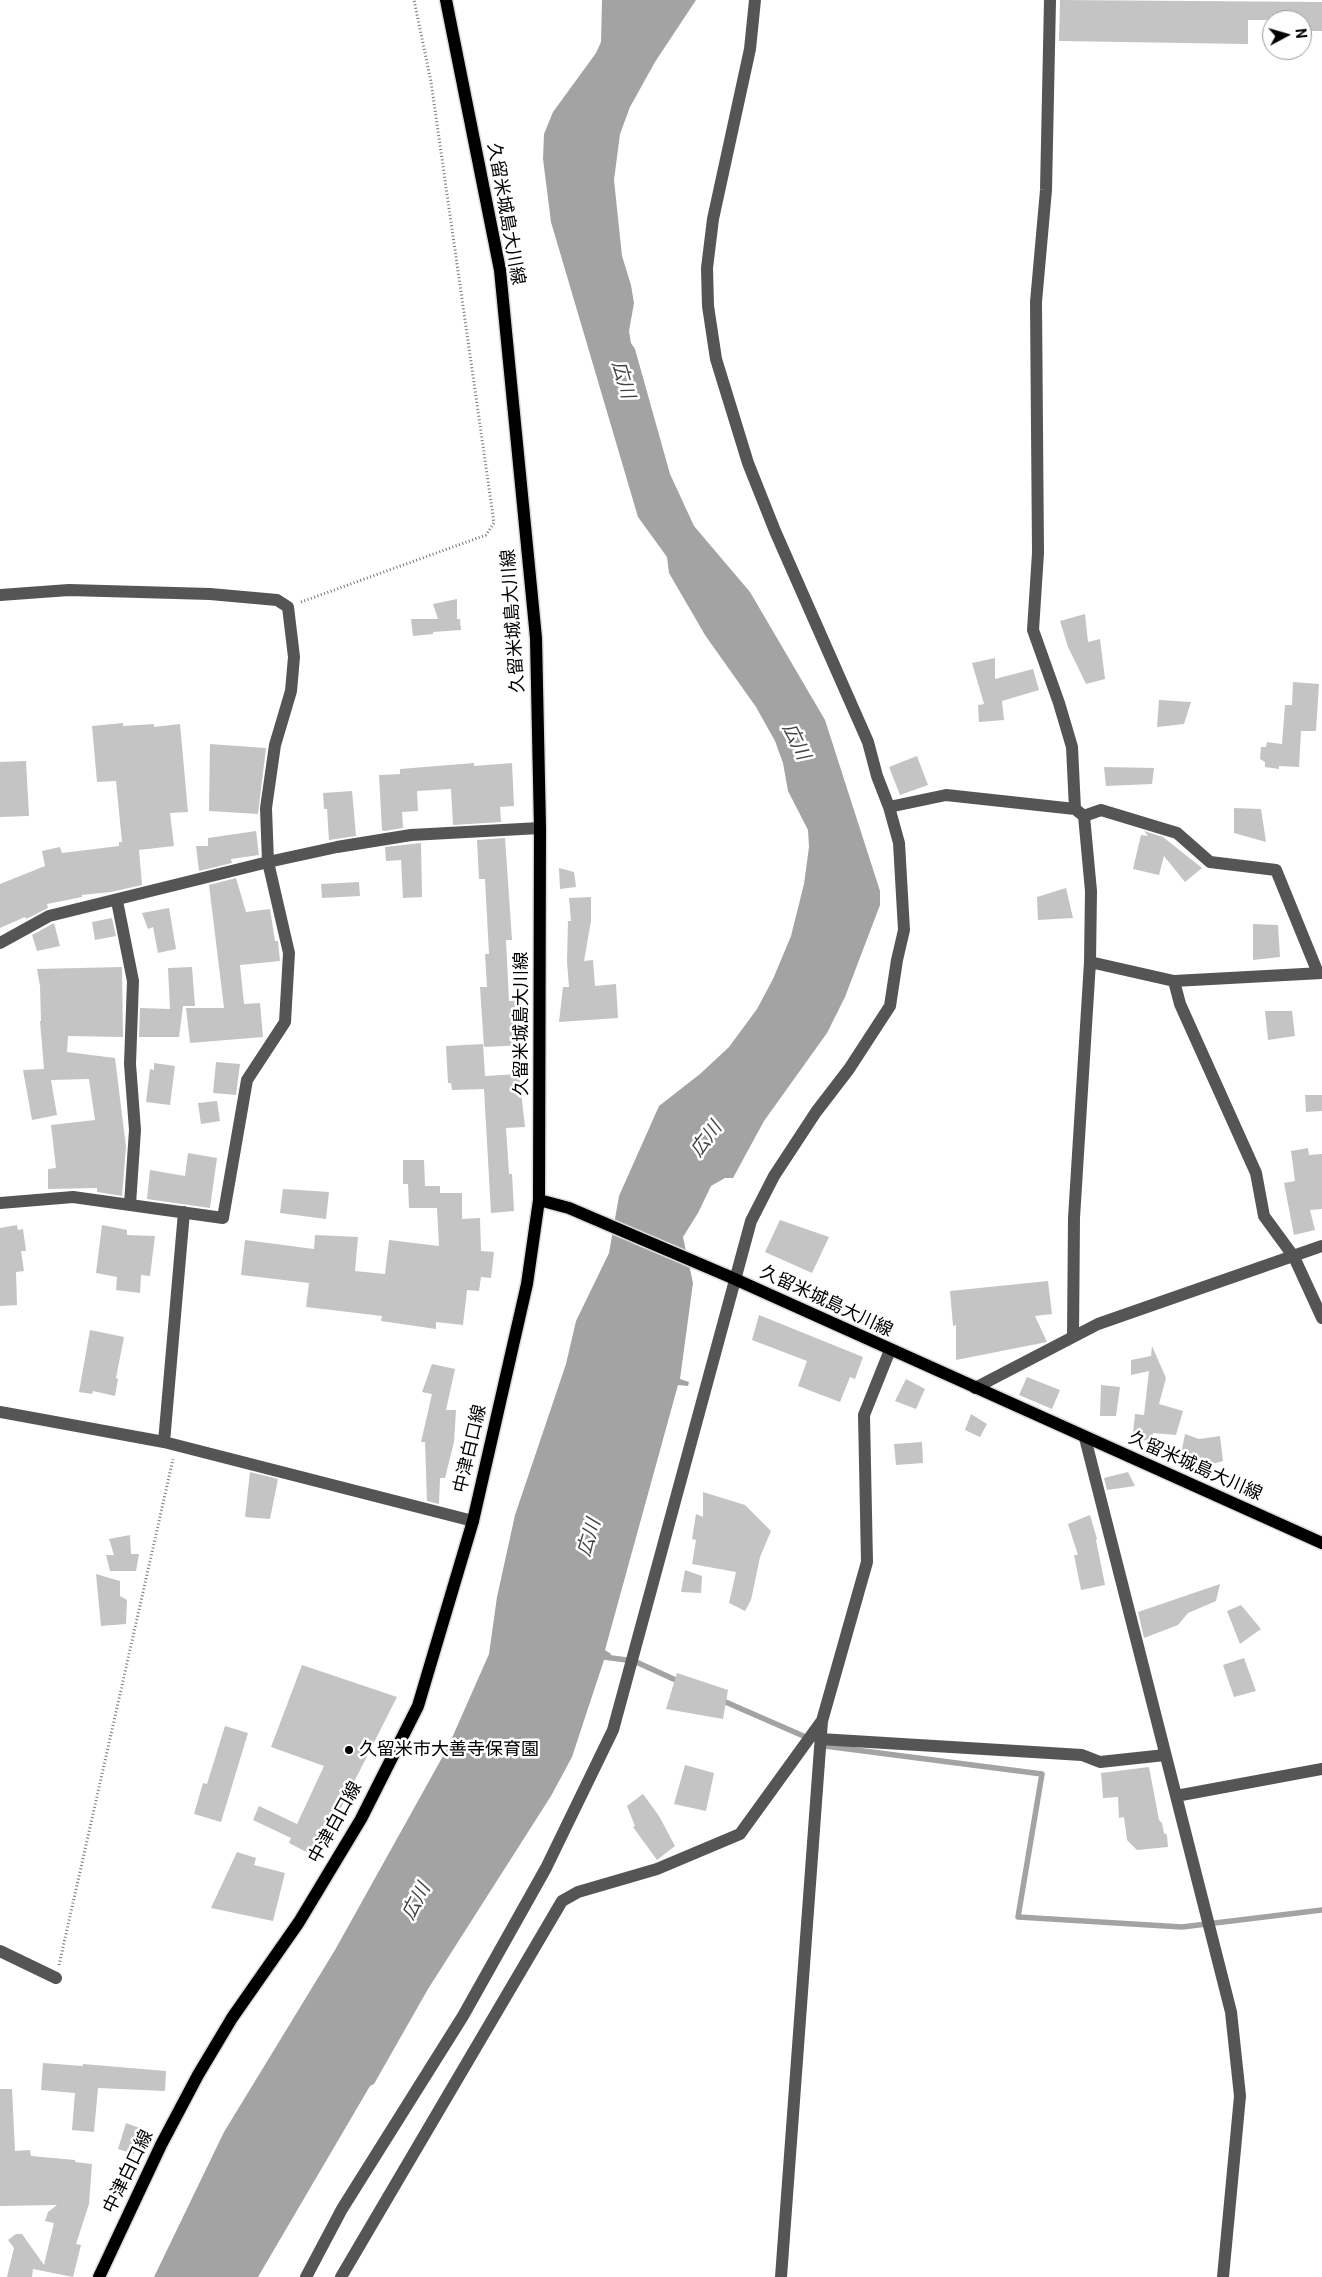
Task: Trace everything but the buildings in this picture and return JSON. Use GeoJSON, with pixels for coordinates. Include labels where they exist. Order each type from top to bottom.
{"type":"FeatureCollection","features":[{"type":"Feature","properties":{"kind":"main road","name":"久留米城島大川線"},"geometry":{"type":"LineString","coordinates":[[446,0],[500,270],[536,638],[540,828],[539,1200],[569,1208],[732,1278],[1322,1543]]}},
{"type":"Feature","properties":{"kind":"main road","name":"中津白口線"},"geometry":{"type":"LineString","coordinates":[[99,2277],[161,2146],[198,2075],[232,2018],[299,1922],[352,1835],[418,1706],[473,1520],[527,1284],[539,1200]]}},
{"type":"Feature","properties":{"kind":"street"},"geometry":{"type":"LineString","coordinates":[[306,2277],[342,2209],[463,2016],[546,1868],[613,1730],[732,1278],[751,1221],[774,1176],[816,1112],[850,1069],[890,1006],[904,930],[899,843],[889,807],[876,776],[868,742],[775,531],[748,463],[716,359],[708,306],[707,268],[712,219],[750,49],[755,0]]}},
{"type":"Feature","properties":{"kind":"street"},"geometry":{"type":"LineString","coordinates":[[1050,0],[1046,190],[1036,302],[1038,553],[1033,630],[1059,703],[1072,747],[1091,891],[1090,962],[1074,1218],[1073,1337]]}},
{"type":"Feature","properties":{"kind":"street"},"geometry":{"type":"LineString","coordinates":[[0,595],[69,590],[210,594],[277,600],[288,607],[294,658],[291,691],[275,745],[266,808],[268,862],[289,953],[285,1022],[247,1080],[223,1218],[73,1197],[0,1203]]}},
{"type":"Feature","properties":{"kind":"street"},"geometry":{"type":"LineString","coordinates":[[889,807],[946,795],[1080,812],[1101,810],[1177,833],[1210,862],[1276,870],[1320,973],[1174,981],[1090,962]]}},
{"type":"Feature","properties":{"kind":"street"},"geometry":{"type":"LineString","coordinates":[[0,943],[49,916],[337,847],[411,835],[540,828]]}},
{"type":"Feature","properties":{"kind":"street"},"geometry":{"type":"LineString","coordinates":[[117,901],[133,981],[130,1064],[135,1130],[130,1204]]}},
{"type":"Feature","properties":{"kind":"street"},"geometry":{"type":"LineString","coordinates":[[1174,981],[1180,1004],[1256,1174],[1264,1216],[1294,1257],[1322,1318]]}},
{"type":"Feature","properties":{"kind":"street"},"geometry":{"type":"LineString","coordinates":[[170,1444],[184,1212]]}},
{"type":"Feature","properties":{"kind":"street"},"geometry":{"type":"LineString","coordinates":[[975,1388],[1098,1324],[1322,1246]]}},
{"type":"Feature","properties":{"kind":"street"},"geometry":{"type":"LineString","coordinates":[[780,2277],[822,1721],[867,1562],[864,1415],[890,1350]]}},
{"type":"Feature","properties":{"kind":"street"},"geometry":{"type":"LineString","coordinates":[[0,1412],[170,1444],[473,1520]]}},
{"type":"Feature","properties":{"kind":"street"},"geometry":{"type":"LineString","coordinates":[[1085,1438],[1230,2012],[1240,2096],[1223,2277]]}},
{"type":"Feature","properties":{"kind":"street"},"geometry":{"type":"LineString","coordinates":[[340,2277],[562,1901],[578,1892],[657,1869],[740,1834],[822,1721]]}},
{"type":"Feature","properties":{"kind":"street"},"geometry":{"type":"LineString","coordinates":[[820,1739],[1082,1755],[1100,1762],[1166,1754]]}},
{"type":"Feature","properties":{"kind":"street"},"geometry":{"type":"LineString","coordinates":[[1176,1796],[1322,1769]]}},
{"type":"Feature","properties":{"kind":"street"},"geometry":{"type":"LineString","coordinates":[[0,1951],[56,1978]]}},
{"type":"Feature","properties":{"kind":"path"},"geometry":{"type":"LineString","coordinates":[[288,607],[486,535],[494,524],[431,82],[414,0]]}},
{"type":"Feature","properties":{"kind":"path"},"geometry":{"type":"LineString","coordinates":[[56,1978],[170,1444]]}},
{"type":"Feature","properties":{"kind":"water","name":"広川"},"geometry":{"type":"Polygon","coordinates":[[[602,0],[696,0],[655,62],[630,107],[620,134],[614,180],[622,256],[631,285],[634,303],[629,331],[631,343],[635,349],[670,474],[694,526],[750,592],[825,720],[880,891],[880,905],[845,997],[827,1033],[764,1121],[733,1178],[725,1178],[711,1186],[698,1213],[683,1237],[693,1283],[680,1379],[689,1382],[688,1386],[678,1385],[605,1650],[611,1654],[609,1659],[604,1660],[572,1757],[551,1796],[428,1989],[374,2084],[370,2086],[258,2277],[154,2277],[224,2132],[335,1950],[448,1747],[489,1654],[497,1597],[515,1515],[566,1364],[576,1321],[609,1253],[619,1196],[659,1106],[700,1074],[729,1047],[757,1009],[773,979],[791,936],[804,884],[809,847],[808,830],[788,791],[783,763],[775,741],[756,707],[705,635],[669,573],[667,557],[638,517],[551,222],[543,159],[544,134],[553,112],[596,53],[601,42],[602,0]]]}},
{"type":"Feature","properties":{"kind":"waterway"},"geometry":{"type":"LineString","coordinates":[[604,1657],[634,1661],[680,1682]]}},
{"type":"Feature","properties":{"kind":"waterway"},"geometry":{"type":"LineString","coordinates":[[721,1700],[808,1738]]}},
{"type":"Feature","properties":{"kind":"waterway"},"geometry":{"type":"LineString","coordinates":[[819,1743],[825,1746],[1042,1774],[1018,1917],[1182,1927],[1322,1910]]}},
{"type":"Feature","properties":{"kind":"place","name":"久留米市大善寺保育園"},"geometry":{"type":"Point","coordinates":[349,1750]}}]}
